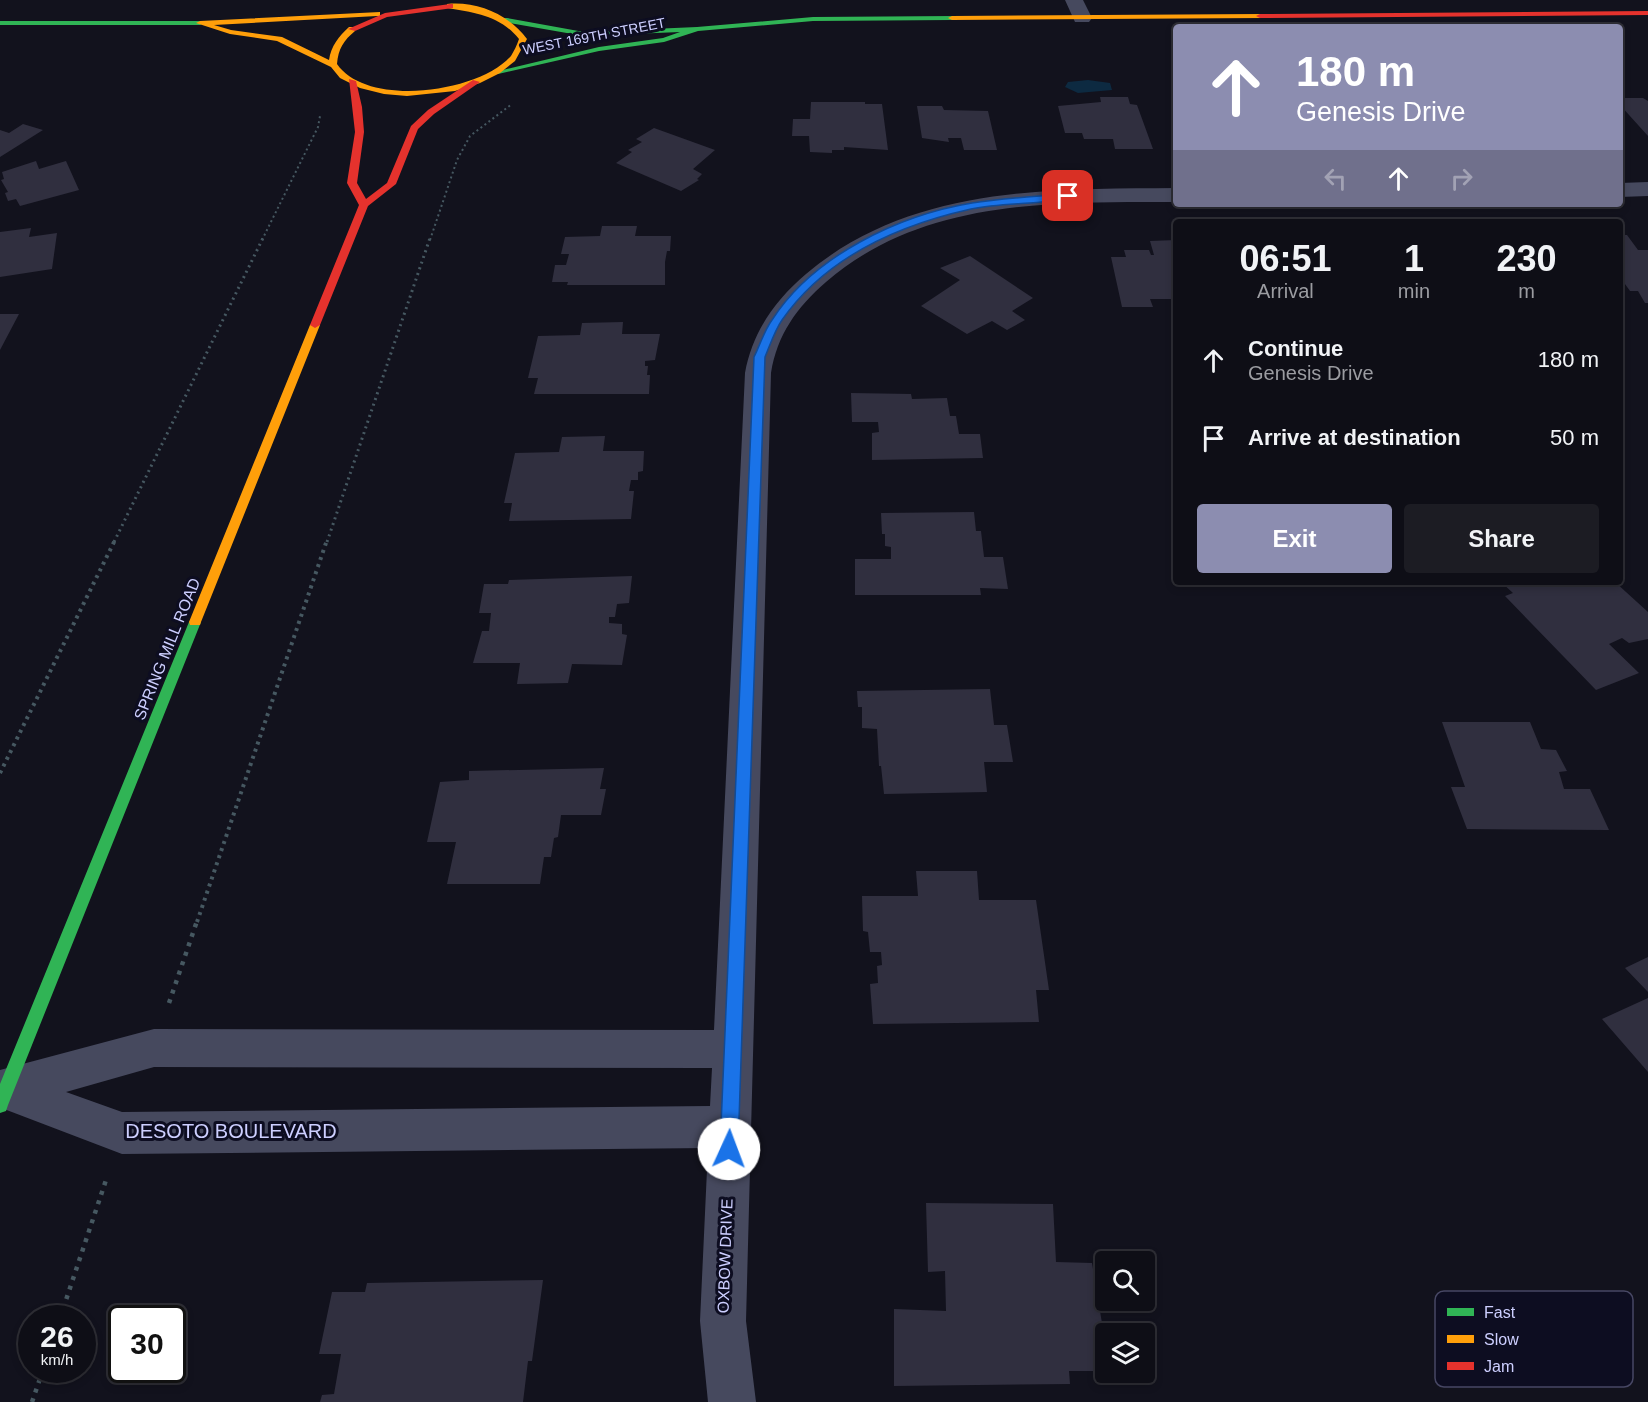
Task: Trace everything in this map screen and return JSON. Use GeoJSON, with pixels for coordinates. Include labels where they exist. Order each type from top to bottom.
{"type":"FeatureCollection","features":[{"type":"Feature","properties":{"kind":"street"},"geometry":{"type":"LineString","coordinates":[[334,65],[334,49],[345,35],[365,23],[394,12],[410,0]]}},
{"type":"Feature","properties":{"kind":"street"},"geometry":{"type":"LineString","coordinates":[[1074,0],[1082,18]]}},
{"type":"Feature","properties":{"kind":"street","name":"WEST 169TH STREET"},"geometry":{"type":"LineString","coordinates":[[394,12],[450,6],[488,6],[507,20],[584,34],[651,29],[697,29],[813,19],[1648,13]]}},
{"type":"Feature","properties":{"kind":"street"},"geometry":{"type":"LineString","coordinates":[[0,23],[200,23],[394,12]]}},
{"type":"Feature","properties":{"kind":"street"},"geometry":{"type":"LineString","coordinates":[[352,81],[363,113],[362,136],[352,183],[364,205],[391,184],[414,128],[431,112],[476,82],[497,73],[520,53],[523,39],[516,26],[507,20]]}},
{"type":"Feature","properties":{"kind":"street"},"geometry":{"type":"LineString","coordinates":[[200,23],[230,32],[279,39],[334,65],[343,77],[363,87],[390,93],[423,93],[476,82]]}},
{"type":"Feature","properties":{"kind":"street","name":"WEST 169TH STREET"},"geometry":{"type":"LineString","coordinates":[[497,73],[599,49],[664,40],[697,29]]}},
{"type":"Feature","properties":{"kind":"street"},"geometry":{"type":"LineString","coordinates":[[1623,190],[1648,189]]}},
{"type":"Feature","properties":{"kind":"street","name":"OXBOW DRIVE"},"geometry":{"type":"LineString","coordinates":[[732,1402],[723,1321],[760,357],[776,321],[790,303],[825,270],[854,248],[902,226],[972,206],[1057,197],[1173,195]]}},
{"type":"Feature","properties":{"kind":"street","name":"SPRING MILL ROAD"},"geometry":{"type":"LineString","coordinates":[[2,1095],[364,205]]}},
{"type":"Feature","properties":{"kind":"street"},"geometry":{"type":"LineString","coordinates":[[2,1095],[154,1048],[734,1049]]}},
{"type":"Feature","properties":{"kind":"street","name":"DESOTO BOULEVARD"},"geometry":{"type":"LineString","coordinates":[[2,1095],[122,1133],[624,1126],[729,1127]]}},
{"type":"Feature","properties":{"kind":"path"},"geometry":{"type":"LineString","coordinates":[[154,1048],[457,160],[470,136],[517,100]]}},
{"type":"Feature","properties":{"kind":"path"},"geometry":{"type":"LineString","coordinates":[[0,773],[318,127],[321,111]]}},
{"type":"Feature","properties":{"kind":"path"},"geometry":{"type":"LineString","coordinates":[[64,1305],[122,1133]]}},
{"type":"Feature","properties":{"kind":"path"},"geometry":{"type":"LineString","coordinates":[[32,1402],[39,1383]]}},
{"type":"Feature","properties":{"kind":"water"},"geometry":{"type":"Polygon","coordinates":[[[1088,80],[1110,83],[1112,90],[1078,93],[1065,87],[1068,82],[1088,80]]]}},
{"type":"Feature","properties":{"kind":"building"},"geometry":{"type":"Polygon","coordinates":[[[1100,97],[1128,97],[1130,104],[1137,105],[1153,149],[1115,149],[1113,139],[1084,139],[1082,133],[1065,133],[1058,106],[1101,102],[1100,97]]]}},
{"type":"Feature","properties":{"kind":"building"},"geometry":{"type":"Polygon","coordinates":[[[1623,98],[1643,98],[1648,101],[1648,136],[1623,108],[1623,98]]]}},
{"type":"Feature","properties":{"kind":"building"},"geometry":{"type":"Polygon","coordinates":[[[811,102],[882,104],[888,150],[844,147],[844,150],[832,150],[832,153],[810,152],[809,136],[792,136],[793,119],[810,119],[811,102]]]}},
{"type":"Feature","properties":{"kind":"building"},"geometry":{"type":"Polygon","coordinates":[[[917,106],[942,106],[944,110],[988,111],[997,150],[964,150],[961,138],[948,138],[949,142],[922,138],[917,106]]]}},
{"type":"Feature","properties":{"kind":"building"},"geometry":{"type":"Polygon","coordinates":[[[23,124],[43,130],[0,157],[0,130],[9,133],[23,124]]]}},
{"type":"Feature","properties":{"kind":"building"},"geometry":{"type":"Polygon","coordinates":[[[654,128],[715,150],[693,169],[702,174],[697,179],[699,180],[681,191],[616,163],[632,152],[628,150],[642,142],[636,139],[654,128]]]}},
{"type":"Feature","properties":{"kind":"building"},"geometry":{"type":"Polygon","coordinates":[[[36,161],[39,169],[66,161],[79,190],[20,206],[16,199],[8,201],[5,193],[8,192],[1,180],[4,179],[2,172],[36,161]]]}},
{"type":"Feature","properties":{"kind":"building"},"geometry":{"type":"Polygon","coordinates":[[[602,226],[637,226],[635,236],[671,236],[670,251],[667,251],[665,262],[665,285],[567,285],[568,282],[552,282],[555,265],[566,265],[569,254],[561,254],[565,237],[600,236],[602,226]]]}},
{"type":"Feature","properties":{"kind":"building"},"geometry":{"type":"Polygon","coordinates":[[[31,228],[29,237],[57,233],[52,269],[0,277],[0,232],[31,228]]]}},
{"type":"Feature","properties":{"kind":"building"},"geometry":{"type":"Polygon","coordinates":[[[1623,235],[1627,235],[1638,250],[1648,250],[1648,303],[1645,303],[1638,291],[1630,291],[1623,281],[1623,235]]]}},
{"type":"Feature","properties":{"kind":"building"},"geometry":{"type":"Polygon","coordinates":[[[1173,240],[1173,299],[1150,299],[1153,307],[1122,307],[1111,257],[1126,257],[1124,250],[1149,250],[1151,255],[1154,255],[1150,241],[1173,240]]]}},
{"type":"Feature","properties":{"kind":"building"},"geometry":{"type":"Polygon","coordinates":[[[970,256],[1033,298],[1012,311],[1025,320],[1007,330],[992,321],[967,334],[921,306],[960,280],[940,268],[970,256]]]}},
{"type":"Feature","properties":{"kind":"building"},"geometry":{"type":"Polygon","coordinates":[[[0,314],[19,314],[0,350],[0,314]]]}},
{"type":"Feature","properties":{"kind":"building"},"geometry":{"type":"Polygon","coordinates":[[[623,322],[622,334],[660,334],[655,360],[645,361],[645,366],[648,366],[647,375],[650,375],[649,394],[534,394],[538,378],[528,378],[538,336],[580,335],[582,323],[623,322]]]}},
{"type":"Feature","properties":{"kind":"building"},"geometry":{"type":"Polygon","coordinates":[[[851,393],[911,394],[912,399],[947,398],[950,416],[956,416],[959,434],[980,434],[983,458],[872,460],[872,433],[879,432],[878,422],[852,422],[851,393]]]}},
{"type":"Feature","properties":{"kind":"building"},"geometry":{"type":"Polygon","coordinates":[[[605,436],[603,451],[644,451],[643,471],[638,472],[638,480],[631,480],[629,491],[634,491],[631,519],[509,521],[512,503],[504,503],[515,453],[559,452],[562,437],[605,436]]]}},
{"type":"Feature","properties":{"kind":"building"},"geometry":{"type":"Polygon","coordinates":[[[974,512],[976,531],[981,531],[984,557],[1003,557],[1008,589],[980,588],[981,595],[855,595],[855,559],[891,559],[891,547],[885,546],[885,534],[882,534],[881,513],[974,512]]]}},
{"type":"Feature","properties":{"kind":"building"},"geometry":{"type":"Polygon","coordinates":[[[632,576],[629,603],[617,604],[615,617],[609,617],[609,623],[622,624],[622,634],[627,635],[622,665],[572,664],[568,683],[517,684],[520,663],[473,663],[482,631],[489,631],[491,613],[479,613],[484,584],[508,584],[509,580],[632,576]]]}},
{"type":"Feature","properties":{"kind":"building"},"geometry":{"type":"Polygon","coordinates":[[[1504,585],[1618,585],[1648,612],[1648,639],[1629,643],[1622,638],[1609,644],[1639,673],[1596,690],[1505,596],[1513,593],[1504,585]]]}},
{"type":"Feature","properties":{"kind":"building"},"geometry":{"type":"Polygon","coordinates":[[[990,689],[994,725],[1007,725],[1013,762],[984,762],[987,792],[884,794],[881,766],[879,766],[877,729],[862,728],[862,707],[858,707],[857,691],[990,689]]]}},
{"type":"Feature","properties":{"kind":"building"},"geometry":{"type":"Polygon","coordinates":[[[1442,722],[1530,722],[1541,749],[1556,750],[1567,771],[1559,772],[1564,789],[1590,789],[1609,830],[1467,829],[1451,787],[1465,787],[1442,722]]]}},
{"type":"Feature","properties":{"kind":"building"},"geometry":{"type":"Polygon","coordinates":[[[604,768],[600,789],[606,789],[601,815],[561,815],[558,837],[554,838],[551,857],[544,857],[540,884],[447,884],[456,842],[427,842],[440,782],[469,780],[469,771],[604,768]]]}},
{"type":"Feature","properties":{"kind":"building"},"geometry":{"type":"Polygon","coordinates":[[[916,871],[977,871],[979,900],[1036,900],[1049,990],[1036,990],[1039,1022],[873,1024],[870,984],[878,983],[877,966],[882,965],[881,952],[870,952],[868,932],[863,931],[862,896],[918,896],[916,871]]]}},
{"type":"Feature","properties":{"kind":"building"},"geometry":{"type":"Polygon","coordinates":[[[1648,957],[1648,992],[1625,968],[1648,957]]]}},
{"type":"Feature","properties":{"kind":"building"},"geometry":{"type":"Polygon","coordinates":[[[1648,998],[1648,1072],[1602,1019],[1648,998]]]}},
{"type":"Feature","properties":{"kind":"building"},"geometry":{"type":"Polygon","coordinates":[[[926,1203],[1053,1204],[1056,1262],[1092,1263],[1095,1281],[1095,1311],[1100,1311],[1102,1323],[1095,1323],[1095,1371],[1069,1371],[1070,1384],[894,1386],[894,1309],[946,1311],[945,1271],[928,1272],[926,1203]]]}},
{"type":"Feature","properties":{"kind":"building"},"geometry":{"type":"Polygon","coordinates":[[[543,1280],[532,1361],[528,1361],[523,1402],[320,1402],[322,1395],[334,1394],[341,1354],[319,1354],[332,1292],[365,1292],[367,1283],[543,1280]]]}},
{"type":"Feature","properties":{"kind":"traffic: fast"},"geometry":{"type":"LineString","coordinates":[[697,29],[813,19],[952,18]]}},
{"type":"Feature","properties":{"kind":"traffic: fast"},"geometry":{"type":"LineString","coordinates":[[498,72],[599,49],[664,40],[697,29],[584,34],[507,20]]}},
{"type":"Feature","properties":{"kind":"traffic: fast"},"geometry":{"type":"LineString","coordinates":[[0,23],[200,23]]}},
{"type":"Feature","properties":{"kind":"traffic: fast"},"geometry":{"type":"LineString","coordinates":[[0,1105],[195,622]]}},
{"type":"Feature","properties":{"kind":"traffic: slow"},"geometry":{"type":"LineString","coordinates":[[352,29],[338,44],[333,64],[345,78],[363,86],[384,91],[432,92],[455,88],[497,72],[514,57],[523,39],[508,23],[482,11],[450,6]]}},
{"type":"Feature","properties":{"kind":"traffic: slow"},"geometry":{"type":"LineString","coordinates":[[334,65],[279,39],[230,32],[200,23],[377,14]]}},
{"type":"Feature","properties":{"kind":"traffic: slow"},"geometry":{"type":"LineString","coordinates":[[952,18],[1260,16]]}},
{"type":"Feature","properties":{"kind":"traffic: slow"},"geometry":{"type":"LineString","coordinates":[[195,622],[315,325]]}},
{"type":"Feature","properties":{"kind":"traffic: jam"},"geometry":{"type":"LineString","coordinates":[[352,29],[385,15],[450,6]]}},
{"type":"Feature","properties":{"kind":"traffic: jam"},"geometry":{"type":"LineString","coordinates":[[1260,16],[1648,13]]}},
{"type":"Feature","properties":{"kind":"traffic: jam"},"geometry":{"type":"LineString","coordinates":[[352,81],[356,94],[360,132],[352,183],[364,205]]}},
{"type":"Feature","properties":{"kind":"traffic: jam"},"geometry":{"type":"LineString","coordinates":[[315,325],[364,205],[391,184],[414,128],[431,112],[476,82]]}},
{"type":"Feature","properties":{"kind":"route"},"geometry":{"type":"LineString","coordinates":[[729,1149],[760,357],[776,321],[790,303],[820,273],[854,248],[902,226],[972,206],[1001,201],[1068,196]]}}]}
